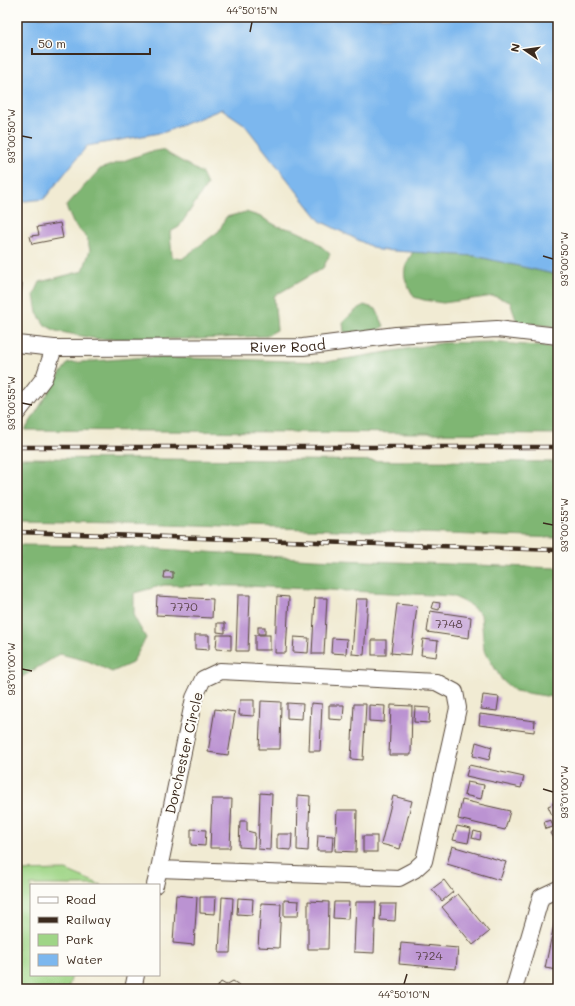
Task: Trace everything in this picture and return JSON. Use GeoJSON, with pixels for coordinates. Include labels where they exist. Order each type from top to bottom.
{"type":"FeatureCollection","features":[{"type":"Feature","properties":{"kind":"street","name":"River Road"},"geometry":{"type":"LineString","coordinates":[[17,344],[54,348],[303,348],[396,335],[497,328],[558,336]]}},
{"type":"Feature","properties":{"kind":"street"},"geometry":{"type":"LineString","coordinates":[[17,413],[44,378],[54,348]]}},
{"type":"Feature","properties":{"kind":"street","name":"Dorchester Circle"},"geometry":{"type":"LineString","coordinates":[[220,671],[436,682],[455,692],[458,708],[424,861],[414,870],[399,878],[159,869],[194,698],[203,679],[220,671]]}},
{"type":"Feature","properties":{"kind":"street"},"geometry":{"type":"LineString","coordinates":[[155,884],[159,869]]}},
{"type":"Feature","properties":{"kind":"street"},"geometry":{"type":"LineString","coordinates":[[514,989],[541,897],[558,889]]}},
{"type":"Feature","properties":{"kind":"street"},"geometry":{"type":"LineString","coordinates":[[133,989],[136,976]]}},
{"type":"Feature","properties":{"kind":"green space"},"geometry":{"type":"Polygon","coordinates":[[[162,150],[202,173],[207,185],[179,227],[170,232],[172,257],[182,259],[219,231],[226,217],[246,212],[261,217],[277,226],[294,230],[313,239],[330,254],[323,268],[274,296],[277,330],[266,336],[197,339],[97,339],[56,331],[45,325],[37,313],[34,295],[40,282],[83,271],[90,250],[87,238],[73,223],[66,206],[100,169],[149,152],[162,150]]]}},
{"type":"Feature","properties":{"kind":"green space"},"geometry":{"type":"Polygon","coordinates":[[[413,252],[475,256],[558,275],[558,327],[517,322],[510,302],[494,296],[443,303],[414,297],[407,284],[404,274],[406,265],[413,252]]]}},
{"type":"Feature","properties":{"kind":"green space"},"geometry":{"type":"Polygon","coordinates":[[[364,305],[376,309],[384,326],[365,334],[344,332],[343,322],[364,305]]]}},
{"type":"Feature","properties":{"kind":"green space"},"geometry":{"type":"Polygon","coordinates":[[[491,342],[558,348],[558,434],[25,430],[68,363],[147,357],[327,362],[442,343],[491,342]]]}},
{"type":"Feature","properties":{"kind":"green space"},"geometry":{"type":"Polygon","coordinates":[[[19,458],[558,462],[558,538],[167,524],[17,521],[17,468],[19,458]]]}},
{"type":"Feature","properties":{"kind":"green space"},"geometry":{"type":"Polygon","coordinates":[[[17,545],[114,546],[313,559],[558,568],[558,698],[515,691],[502,680],[484,650],[481,614],[467,603],[452,596],[248,586],[164,585],[134,593],[134,617],[146,638],[132,663],[112,672],[88,661],[60,654],[17,680],[17,545]]]}},
{"type":"Feature","properties":{"kind":"green space"},"geometry":{"type":"Polygon","coordinates":[[[66,870],[99,884],[30,884],[30,976],[72,976],[68,989],[17,989],[17,871],[66,870]]]}},
{"type":"Feature","properties":{"kind":"water"},"geometry":{"type":"Polygon","coordinates":[[[17,17],[558,17],[558,275],[475,256],[378,250],[320,221],[244,124],[222,109],[165,132],[87,146],[44,199],[17,202],[17,17]]]}},
{"type":"Feature","properties":{"kind":"building"},"geometry":{"type":"Polygon","coordinates":[[[60,223],[63,238],[32,244],[30,236],[39,235],[37,227],[60,223]]]}},
{"type":"Feature","properties":{"kind":"building"},"geometry":{"type":"Polygon","coordinates":[[[17,282],[22,283],[20,321],[17,321],[17,282]]]}},
{"type":"Feature","properties":{"kind":"building"},"geometry":{"type":"Polygon","coordinates":[[[165,571],[173,572],[173,578],[164,578],[165,571]]]}},
{"type":"Feature","properties":{"kind":"building"},"geometry":{"type":"Polygon","coordinates":[[[238,595],[250,595],[248,651],[236,651],[238,595]]]}},
{"type":"Feature","properties":{"kind":"building"},"geometry":{"type":"Polygon","coordinates":[[[157,596],[213,599],[212,618],[156,615],[157,596]]]}},
{"type":"Feature","properties":{"kind":"building"},"geometry":{"type":"Polygon","coordinates":[[[277,596],[289,597],[286,653],[275,653],[277,596]]]}},
{"type":"Feature","properties":{"kind":"building"},"geometry":{"type":"Polygon","coordinates":[[[315,598],[327,598],[324,654],[312,654],[315,598]]]}},
{"type":"Feature","properties":{"kind":"building"},"geometry":{"type":"Polygon","coordinates":[[[356,599],[368,599],[364,655],[352,654],[356,599]]]}},
{"type":"Feature","properties":{"kind":"building"},"geometry":{"type":"Polygon","coordinates":[[[433,602],[440,603],[439,610],[431,608],[433,602]]]}},
{"type":"Feature","properties":{"kind":"building"},"geometry":{"type":"Polygon","coordinates":[[[397,604],[417,606],[411,655],[391,653],[397,604]]]}},
{"type":"Feature","properties":{"kind":"building"},"geometry":{"type":"Polygon","coordinates":[[[430,611],[471,617],[469,638],[427,632],[430,611]]]}},
{"type":"Feature","properties":{"kind":"building"},"geometry":{"type":"Polygon","coordinates":[[[217,623],[225,623],[225,633],[217,632],[217,623]]]}},
{"type":"Feature","properties":{"kind":"building"},"geometry":{"type":"Polygon","coordinates":[[[258,627],[265,627],[265,634],[258,634],[258,627]]]}},
{"type":"Feature","properties":{"kind":"building"},"geometry":{"type":"Polygon","coordinates":[[[195,635],[209,635],[209,650],[195,649],[195,635]]]}},
{"type":"Feature","properties":{"kind":"building"},"geometry":{"type":"Polygon","coordinates":[[[217,635],[231,635],[231,650],[216,649],[217,635]]]}},
{"type":"Feature","properties":{"kind":"building"},"geometry":{"type":"Polygon","coordinates":[[[255,635],[270,635],[270,650],[255,650],[255,635]]]}},
{"type":"Feature","properties":{"kind":"building"},"geometry":{"type":"Polygon","coordinates":[[[294,637],[309,638],[308,653],[293,652],[294,637]]]}},
{"type":"Feature","properties":{"kind":"building"},"geometry":{"type":"Polygon","coordinates":[[[332,638],[347,639],[346,654],[331,653],[332,638]]]}},
{"type":"Feature","properties":{"kind":"building"},"geometry":{"type":"Polygon","coordinates":[[[423,639],[438,641],[436,657],[421,655],[423,639]]]}},
{"type":"Feature","properties":{"kind":"building"},"geometry":{"type":"Polygon","coordinates":[[[372,640],[386,640],[386,655],[372,655],[372,640]]]}},
{"type":"Feature","properties":{"kind":"building"},"geometry":{"type":"Polygon","coordinates":[[[483,695],[499,697],[497,711],[481,709],[483,695]]]}},
{"type":"Feature","properties":{"kind":"building"},"geometry":{"type":"Polygon","coordinates":[[[240,700],[254,700],[254,716],[239,715],[240,700]]]}},
{"type":"Feature","properties":{"kind":"building"},"geometry":{"type":"Polygon","coordinates":[[[261,701],[281,702],[280,749],[259,749],[261,701]]]}},
{"type":"Feature","properties":{"kind":"building"},"geometry":{"type":"Polygon","coordinates":[[[287,703],[303,704],[302,719],[287,718],[287,703]]]}},
{"type":"Feature","properties":{"kind":"building"},"geometry":{"type":"Polygon","coordinates":[[[311,703],[322,704],[320,751],[309,751],[311,703]]]}},
{"type":"Feature","properties":{"kind":"building"},"geometry":{"type":"Polygon","coordinates":[[[354,704],[366,704],[363,760],[351,759],[354,704]]]}},
{"type":"Feature","properties":{"kind":"building"},"geometry":{"type":"Polygon","coordinates":[[[329,705],[344,705],[343,720],[329,719],[329,705]]]}},
{"type":"Feature","properties":{"kind":"building"},"geometry":{"type":"Polygon","coordinates":[[[369,705],[385,706],[384,722],[369,721],[369,705]]]}},
{"type":"Feature","properties":{"kind":"building"},"geometry":{"type":"Polygon","coordinates":[[[391,705],[412,706],[411,755],[389,755],[391,705]]]}},
{"type":"Feature","properties":{"kind":"building"},"geometry":{"type":"Polygon","coordinates":[[[415,707],[430,708],[429,723],[414,722],[415,707]]]}},
{"type":"Feature","properties":{"kind":"building"},"geometry":{"type":"Polygon","coordinates":[[[215,709],[235,712],[228,755],[208,752],[215,709]]]}},
{"type":"Feature","properties":{"kind":"building"},"geometry":{"type":"Polygon","coordinates":[[[480,714],[535,721],[534,732],[479,725],[480,714]]]}},
{"type":"Feature","properties":{"kind":"building"},"geometry":{"type":"Polygon","coordinates":[[[476,742],[492,747],[489,760],[473,756],[476,742]]]}},
{"type":"Feature","properties":{"kind":"building"},"geometry":{"type":"Polygon","coordinates":[[[469,765],[524,777],[521,788],[466,776],[469,765]]]}},
{"type":"Feature","properties":{"kind":"building"},"geometry":{"type":"Polygon","coordinates":[[[467,782],[484,785],[481,799],[464,795],[467,782]]]}},
{"type":"Feature","properties":{"kind":"building"},"geometry":{"type":"Polygon","coordinates":[[[260,793],[272,794],[270,850],[258,849],[260,793]]]}},
{"type":"Feature","properties":{"kind":"building"},"geometry":{"type":"Polygon","coordinates":[[[298,795],[310,796],[308,851],[297,850],[298,795]]]}},
{"type":"Feature","properties":{"kind":"building"},"geometry":{"type":"Polygon","coordinates":[[[393,796],[412,801],[400,849],[381,844],[393,796]]]}},
{"type":"Feature","properties":{"kind":"building"},"geometry":{"type":"Polygon","coordinates":[[[212,799],[232,799],[230,848],[210,848],[212,799]]]}},
{"type":"Feature","properties":{"kind":"building"},"geometry":{"type":"Polygon","coordinates":[[[462,800],[510,811],[505,830],[458,819],[462,800]]]}},
{"type":"Feature","properties":{"kind":"building"},"geometry":{"type":"Polygon","coordinates":[[[557,802],[558,804],[558,829],[548,806],[557,802]]]}},
{"type":"Feature","properties":{"kind":"building"},"geometry":{"type":"Polygon","coordinates":[[[337,810],[357,810],[356,852],[335,851],[337,810]]]}},
{"type":"Feature","properties":{"kind":"building"},"geometry":{"type":"Polygon","coordinates":[[[551,820],[553,827],[546,829],[544,822],[551,820]]]}},
{"type":"Feature","properties":{"kind":"building"},"geometry":{"type":"Polygon","coordinates":[[[240,821],[247,821],[247,831],[255,833],[254,848],[239,847],[240,821]]]}},
{"type":"Feature","properties":{"kind":"building"},"geometry":{"type":"Polygon","coordinates":[[[457,826],[471,829],[468,843],[453,840],[457,826]]]}},
{"type":"Feature","properties":{"kind":"building"},"geometry":{"type":"Polygon","coordinates":[[[191,829],[206,830],[205,846],[191,845],[191,829]]]}},
{"type":"Feature","properties":{"kind":"building"},"geometry":{"type":"Polygon","coordinates":[[[558,829],[558,848],[550,833],[558,829]]]}},
{"type":"Feature","properties":{"kind":"building"},"geometry":{"type":"Polygon","coordinates":[[[474,831],[481,833],[480,840],[472,838],[474,831]]]}},
{"type":"Feature","properties":{"kind":"building"},"geometry":{"type":"Polygon","coordinates":[[[277,834],[292,834],[291,850],[277,849],[277,834]]]}},
{"type":"Feature","properties":{"kind":"building"},"geometry":{"type":"Polygon","coordinates":[[[318,835],[333,836],[332,851],[317,851],[318,835]]]}},
{"type":"Feature","properties":{"kind":"building"},"geometry":{"type":"Polygon","coordinates":[[[363,836],[377,836],[377,852],[363,852],[363,836]]]}},
{"type":"Feature","properties":{"kind":"building"},"geometry":{"type":"Polygon","coordinates":[[[452,846],[506,862],[500,880],[447,864],[452,846]]]}},
{"type":"Feature","properties":{"kind":"building"},"geometry":{"type":"Polygon","coordinates":[[[444,880],[453,892],[442,901],[432,889],[444,880]]]}},
{"type":"Feature","properties":{"kind":"building"},"geometry":{"type":"Polygon","coordinates":[[[458,894],[489,932],[473,945],[442,907],[458,894]]]}},
{"type":"Feature","properties":{"kind":"building"},"geometry":{"type":"Polygon","coordinates":[[[176,895],[197,897],[194,945],[173,943],[176,895]]]}},
{"type":"Feature","properties":{"kind":"building"},"geometry":{"type":"Polygon","coordinates":[[[200,897],[216,897],[215,914],[200,913],[200,897]]]}},
{"type":"Feature","properties":{"kind":"building"},"geometry":{"type":"Polygon","coordinates":[[[222,897],[233,898],[230,953],[219,953],[222,897]]]}},
{"type":"Feature","properties":{"kind":"building"},"geometry":{"type":"Polygon","coordinates":[[[238,898],[253,899],[252,915],[237,914],[238,898]]]}},
{"type":"Feature","properties":{"kind":"building"},"geometry":{"type":"Polygon","coordinates":[[[284,900],[299,901],[298,916],[284,916],[284,900]]]}},
{"type":"Feature","properties":{"kind":"building"},"geometry":{"type":"Polygon","coordinates":[[[308,901],[329,902],[328,949],[308,949],[308,901]]]}},
{"type":"Feature","properties":{"kind":"building"},"geometry":{"type":"Polygon","coordinates":[[[334,902],[349,902],[348,919],[333,918],[334,902]]]}},
{"type":"Feature","properties":{"kind":"building"},"geometry":{"type":"Polygon","coordinates":[[[356,902],[376,902],[374,953],[354,952],[356,902]]]}},
{"type":"Feature","properties":{"kind":"building"},"geometry":{"type":"Polygon","coordinates":[[[261,903],[281,904],[279,948],[258,947],[261,903]]]}},
{"type":"Feature","properties":{"kind":"building"},"geometry":{"type":"Polygon","coordinates":[[[381,904],[396,904],[395,921],[380,920],[381,904]]]}},
{"type":"Feature","properties":{"kind":"building"},"geometry":{"type":"Polygon","coordinates":[[[555,920],[558,920],[558,970],[545,968],[555,920]]]}},
{"type":"Feature","properties":{"kind":"building"},"geometry":{"type":"Polygon","coordinates":[[[401,943],[458,948],[456,969],[399,964],[401,943]]]}},
{"type":"Feature","properties":{"kind":"building"},"geometry":{"type":"Polygon","coordinates":[[[233,981],[239,985],[236,989],[216,989],[221,982],[226,985],[233,981]]]}},
{"type":"Feature","properties":{"kind":"railway"},"geometry":{"type":"LineString","coordinates":[[17,447],[558,447]]}},
{"type":"Feature","properties":{"kind":"railway"},"geometry":{"type":"LineString","coordinates":[[17,532],[558,550]]}}]}
